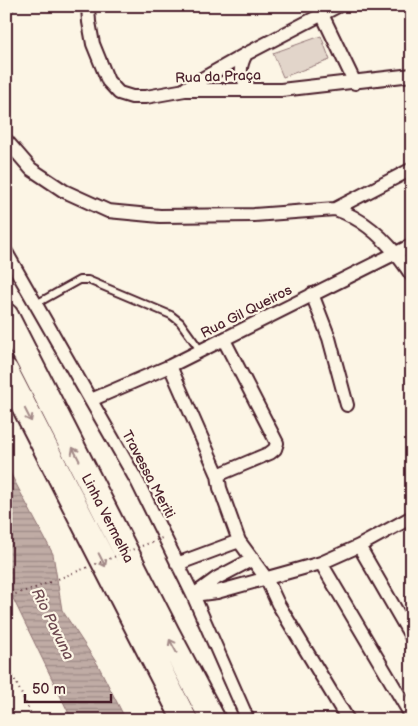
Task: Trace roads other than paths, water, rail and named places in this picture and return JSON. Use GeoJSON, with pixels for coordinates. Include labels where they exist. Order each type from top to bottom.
{"type":"FeatureCollection","features":[{"type":"Feature","properties":{"kind":"highway","name":"Linha Vermelha"},"geometry":{"type":"LineString","coordinates":[[6,316],[212,720]]}},
{"type":"Feature","properties":{"kind":"highway","name":"Linha Vermelha"},"geometry":{"type":"LineString","coordinates":[[6,372],[185,720]]}},
{"type":"Feature","properties":{"kind":"street","name":"Rua da Praça"},"geometry":{"type":"LineString","coordinates":[[88,6],[93,44],[108,82],[119,93],[132,97],[146,97],[185,90],[281,90],[412,75]]}},
{"type":"Feature","properties":{"kind":"street"},"geometry":{"type":"LineString","coordinates":[[185,90],[320,11],[338,6]]}},
{"type":"Feature","properties":{"kind":"street"},"geometry":{"type":"LineString","coordinates":[[320,11],[355,82]]}},
{"type":"Feature","properties":{"kind":"street"},"geometry":{"type":"LineString","coordinates":[[246,54],[240,65],[240,70],[245,84],[251,90]]}},
{"type":"Feature","properties":{"kind":"street"},"geometry":{"type":"LineString","coordinates":[[6,140],[31,169],[64,191],[108,211],[160,216],[254,215],[336,210],[347,213],[363,223],[395,254],[412,276]]}},
{"type":"Feature","properties":{"kind":"street"},"geometry":{"type":"LineString","coordinates":[[336,210],[412,169]]}},
{"type":"Feature","properties":{"kind":"street","name":"Rua Gil Queiros"},"geometry":{"type":"LineString","coordinates":[[91,400],[224,340],[412,245]]}},
{"type":"Feature","properties":{"kind":"street","name":"Travessa Meriti"},"geometry":{"type":"LineString","coordinates":[[6,252],[138,483],[193,595],[248,720]]}},
{"type":"Feature","properties":{"kind":"street"},"geometry":{"type":"LineString","coordinates":[[312,294],[329,338],[347,405]]}},
{"type":"Feature","properties":{"kind":"street"},"geometry":{"type":"LineString","coordinates":[[218,474],[270,453],[277,444],[224,340]]}},
{"type":"Feature","properties":{"kind":"street"},"geometry":{"type":"LineString","coordinates":[[170,366],[218,474],[220,488],[239,541],[266,578],[278,604],[348,720]]}},
{"type":"Feature","properties":{"kind":"street"},"geometry":{"type":"LineString","coordinates":[[193,595],[218,592],[321,563],[358,546],[412,517]]}},
{"type":"Feature","properties":{"kind":"street"},"geometry":{"type":"LineString","coordinates":[[178,564],[239,541]]}},
{"type":"Feature","properties":{"kind":"street"},"geometry":{"type":"LineString","coordinates":[[358,546],[412,638]]}},
{"type":"Feature","properties":{"kind":"street"},"geometry":{"type":"LineString","coordinates":[[193,595],[217,578],[253,560]]}},
{"type":"Feature","properties":{"kind":"street"},"geometry":{"type":"LineString","coordinates":[[321,563],[412,717]]}},
{"type":"Feature","properties":{"kind":"lane"},"geometry":{"type":"LineString","coordinates":[[36,304],[79,280],[88,280],[171,315],[180,322],[198,347]]}},
{"type":"Feature","properties":{"kind":"water","name":"Rio Pavuna"},"geometry":{"type":"Polygon","coordinates":[[[6,465],[53,554],[62,610],[98,665],[126,720],[72,720],[6,584],[6,465]]]}}]}
